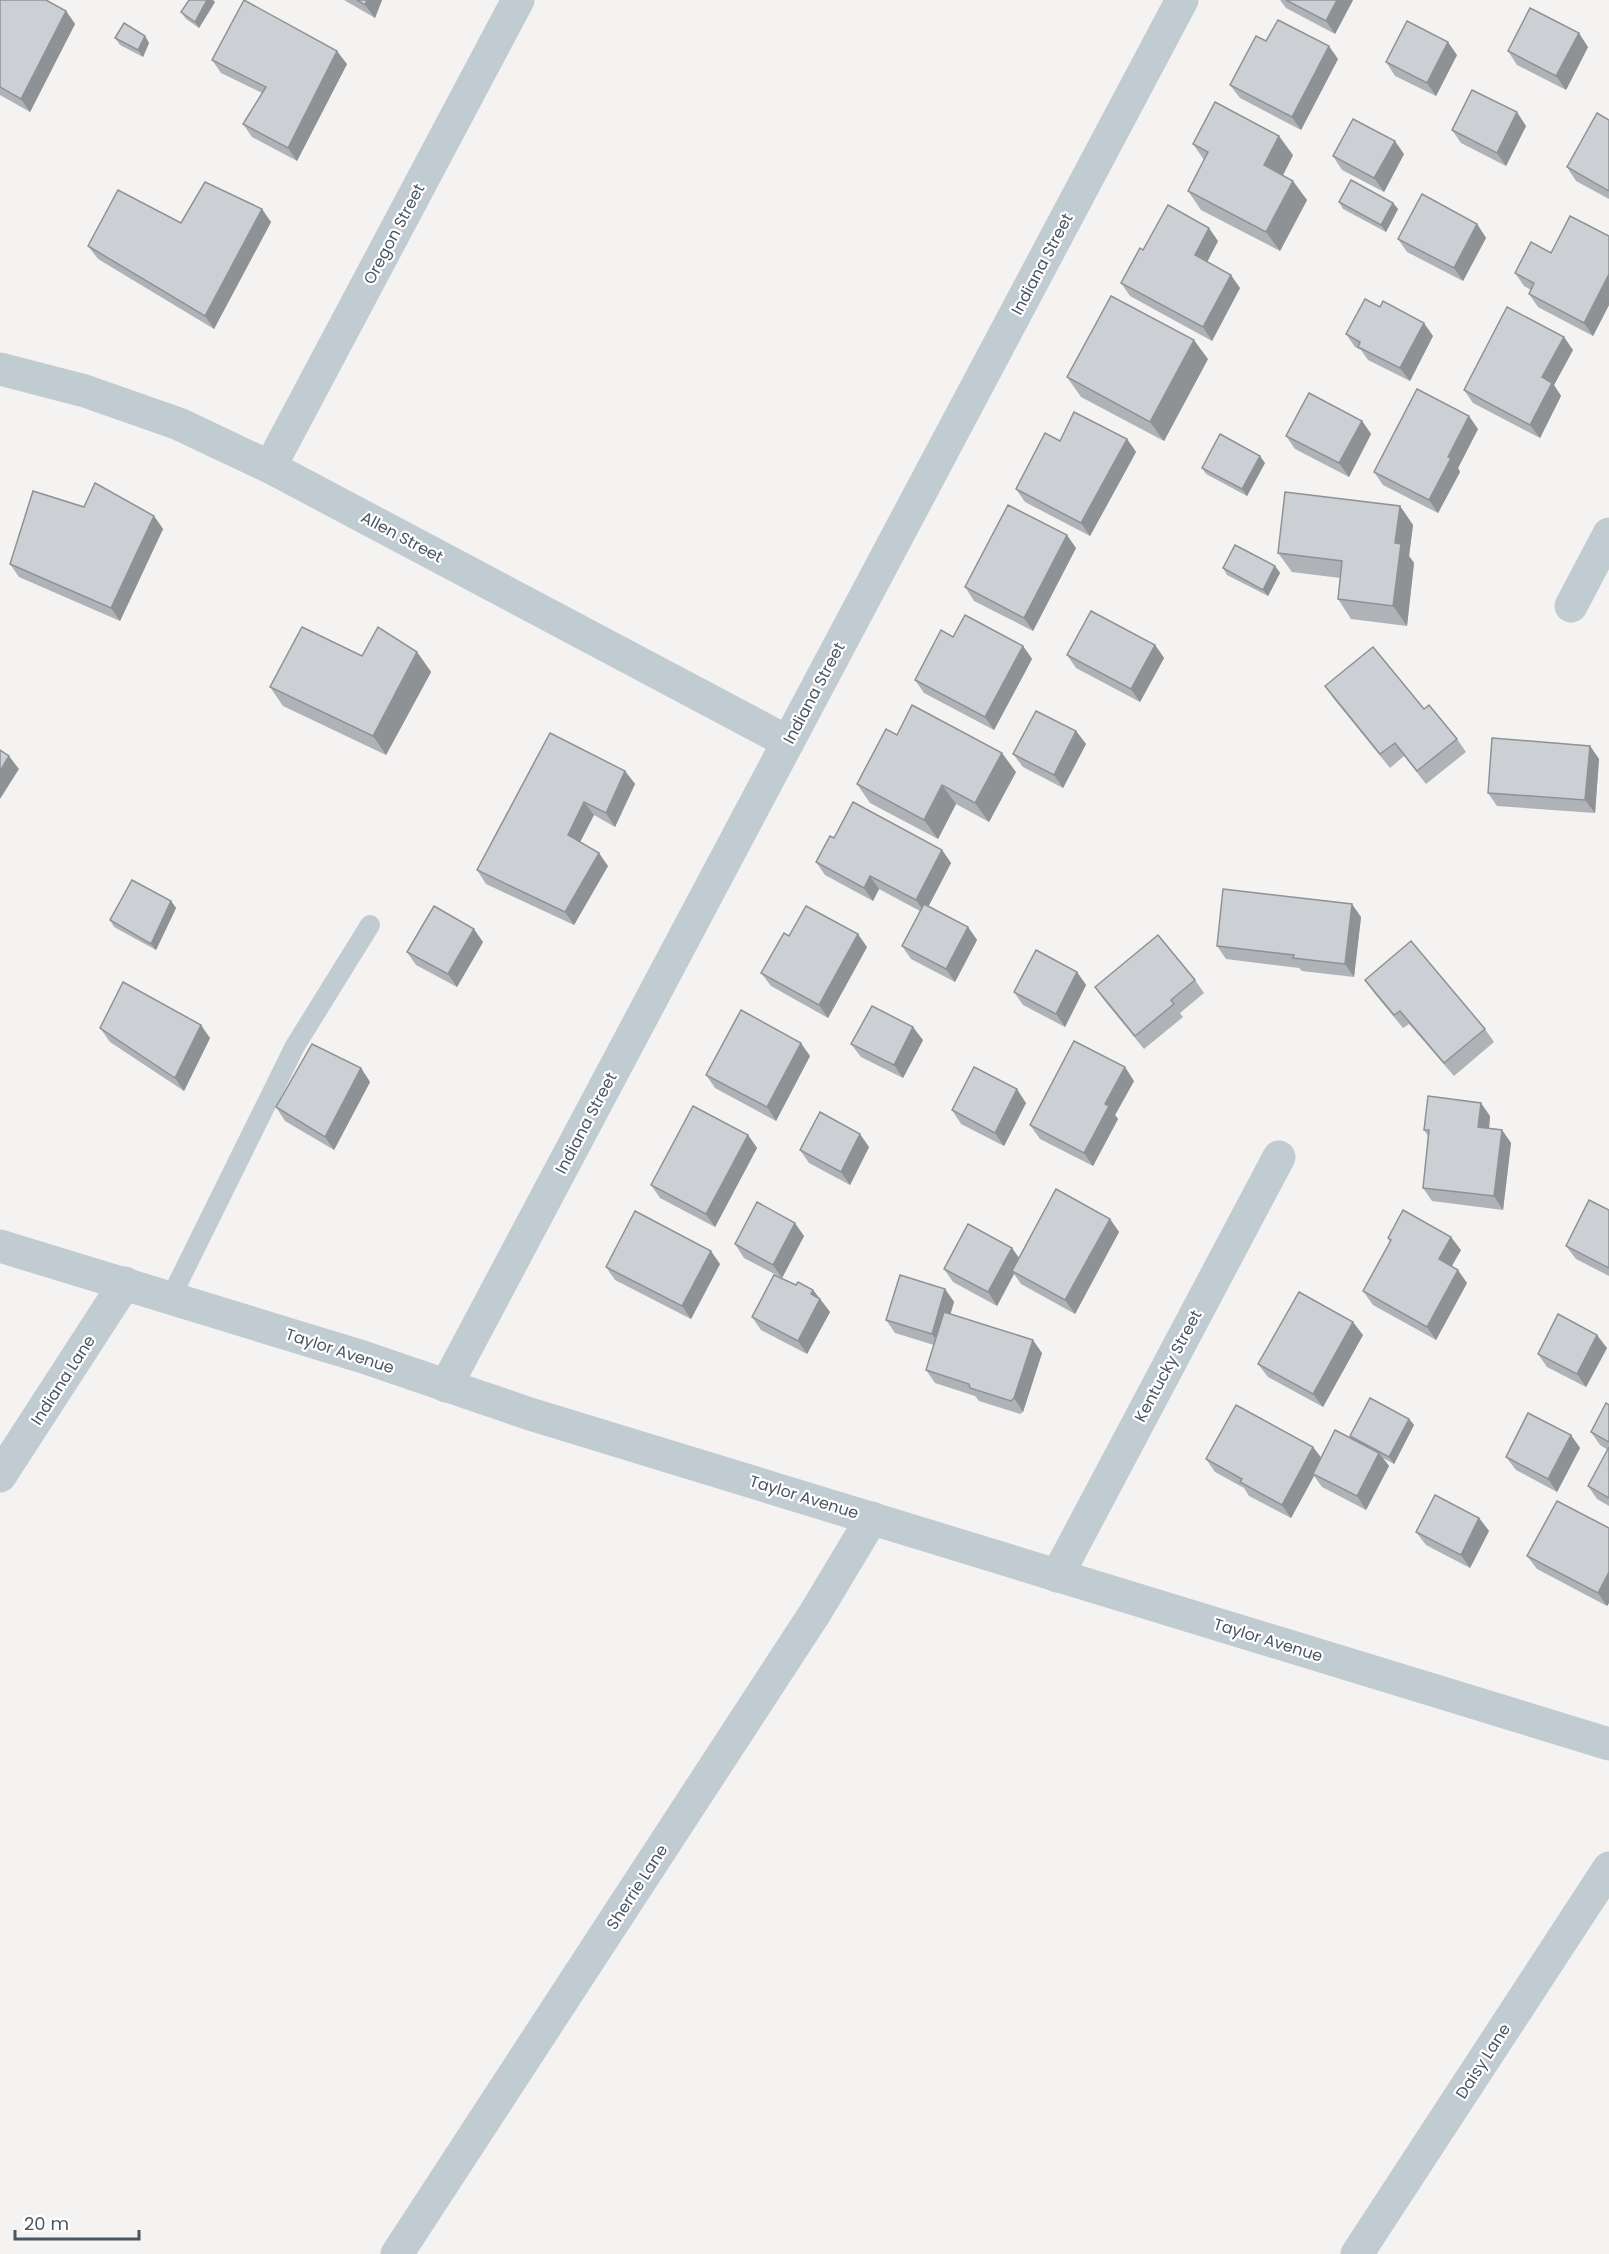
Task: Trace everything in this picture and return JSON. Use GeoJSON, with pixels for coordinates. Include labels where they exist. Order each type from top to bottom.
{"type":"FeatureCollection","features":[{"type":"Feature","properties":{"kind":"street","name":"Oregon Street"},"geometry":{"type":"LineString","coordinates":[[270,467],[518,0]]}},
{"type":"Feature","properties":{"kind":"street","name":"Indiana Street"},"geometry":{"type":"LineString","coordinates":[[446,1386],[1182,0]]}},
{"type":"Feature","properties":{"kind":"street","name":"Allen Street"},"geometry":{"type":"LineString","coordinates":[[0,369],[85,391],[179,424],[270,467],[788,742]]}},
{"type":"Feature","properties":{"kind":"street"},"geometry":{"type":"LineString","coordinates":[[1571,606],[1609,534]]}},
{"type":"Feature","properties":{"kind":"street","name":"Kentucky Street"},"geometry":{"type":"LineString","coordinates":[[1057,1576],[1279,1157]]}},
{"type":"Feature","properties":{"kind":"street","name":"Taylor Avenue"},"geometry":{"type":"LineString","coordinates":[[0,1246],[171,1297],[363,1357],[446,1386],[1057,1576],[1609,1744]]}},
{"type":"Feature","properties":{"kind":"street","name":"Indiana Lane"},"geometry":{"type":"LineString","coordinates":[[0,1476],[125,1283]]}},
{"type":"Feature","properties":{"kind":"street","name":"Sherrie Lane"},"geometry":{"type":"LineString","coordinates":[[397,2254],[815,1613],[872,1518]]}},
{"type":"Feature","properties":{"kind":"street","name":"Daisy Lane"},"geometry":{"type":"LineString","coordinates":[[1357,2254],[1609,1868]]}},
{"type":"Feature","properties":{"kind":"lane"},"geometry":{"type":"LineString","coordinates":[[171,1297],[295,1046],[370,925]]}},
{"type":"Feature","properties":{"kind":"building"},"geometry":{"type":"Polygon","coordinates":[[[0,0],[46,0],[66,11],[21,99],[0,87],[0,0]]]}},
{"type":"Feature","properties":{"kind":"building"},"geometry":{"type":"Polygon","coordinates":[[[189,0],[207,0],[195,22],[181,12],[189,0]]]}},
{"type":"Feature","properties":{"kind":"building"},"geometry":{"type":"Polygon","coordinates":[[[244,0],[337,51],[288,148],[243,124],[266,87],[212,60],[244,0]]]}},
{"type":"Feature","properties":{"kind":"building"},"geometry":{"type":"Polygon","coordinates":[[[357,0],[367,0],[365,5],[357,0]]]}},
{"type":"Feature","properties":{"kind":"building"},"geometry":{"type":"Polygon","coordinates":[[[1286,0],[1337,0],[1326,21],[1286,0]]]}},
{"type":"Feature","properties":{"kind":"building"},"geometry":{"type":"Polygon","coordinates":[[[1530,8],[1579,33],[1556,76],[1508,51],[1530,8]]]}},
{"type":"Feature","properties":{"kind":"building"},"geometry":{"type":"Polygon","coordinates":[[[1278,20],[1329,46],[1292,117],[1230,85],[1256,36],[1266,41],[1278,20]]]}},
{"type":"Feature","properties":{"kind":"building"},"geometry":{"type":"Polygon","coordinates":[[[1407,21],[1448,42],[1427,83],[1386,62],[1407,21]]]}},
{"type":"Feature","properties":{"kind":"building"},"geometry":{"type":"Polygon","coordinates":[[[124,23],[145,36],[138,50],[115,38],[124,23]]]}},
{"type":"Feature","properties":{"kind":"building"},"geometry":{"type":"Polygon","coordinates":[[[1472,90],[1517,112],[1497,153],[1452,130],[1472,90]]]}},
{"type":"Feature","properties":{"kind":"building"},"geometry":{"type":"Polygon","coordinates":[[[1215,102],[1279,136],[1264,165],[1293,181],[1266,232],[1188,191],[1208,152],[1193,144],[1215,102]]]}},
{"type":"Feature","properties":{"kind":"building"},"geometry":{"type":"Polygon","coordinates":[[[1597,113],[1609,120],[1609,191],[1567,167],[1597,113]]]}},
{"type":"Feature","properties":{"kind":"building"},"geometry":{"type":"Polygon","coordinates":[[[1353,119],[1395,141],[1374,178],[1333,156],[1353,119]]]}},
{"type":"Feature","properties":{"kind":"building"},"geometry":{"type":"Polygon","coordinates":[[[1351,180],[1393,203],[1381,225],[1339,202],[1351,180]]]}},
{"type":"Feature","properties":{"kind":"building"},"geometry":{"type":"Polygon","coordinates":[[[205,182],[262,209],[205,316],[88,246],[118,190],[181,223],[205,182]]]}},
{"type":"Feature","properties":{"kind":"building"},"geometry":{"type":"Polygon","coordinates":[[[1422,194],[1477,224],[1454,268],[1398,239],[1422,194]]]}},
{"type":"Feature","properties":{"kind":"building"},"geometry":{"type":"Polygon","coordinates":[[[1168,205],[1209,228],[1195,255],[1231,275],[1203,327],[1121,283],[1140,248],[1143,250],[1168,205]]]}},
{"type":"Feature","properties":{"kind":"building"},"geometry":{"type":"Polygon","coordinates":[[[1570,216],[1609,236],[1609,274],[1584,323],[1529,294],[1534,283],[1515,273],[1531,242],[1551,253],[1570,216]]]}},
{"type":"Feature","properties":{"kind":"building"},"geometry":{"type":"Polygon","coordinates":[[[1111,296],[1194,340],[1150,422],[1067,377],[1111,296]]]}},
{"type":"Feature","properties":{"kind":"building"},"geometry":{"type":"Polygon","coordinates":[[[1365,299],[1380,307],[1383,301],[1424,323],[1400,368],[1358,347],[1360,342],[1346,334],[1365,299]]]}},
{"type":"Feature","properties":{"kind":"building"},"geometry":{"type":"Polygon","coordinates":[[[1507,307],[1564,337],[1542,377],[1552,383],[1530,425],[1464,390],[1507,307]]]}},
{"type":"Feature","properties":{"kind":"building"},"geometry":{"type":"Polygon","coordinates":[[[1417,389],[1469,416],[1448,457],[1451,458],[1429,500],[1374,472],[1417,389]]]}},
{"type":"Feature","properties":{"kind":"building"},"geometry":{"type":"Polygon","coordinates":[[[1309,393],[1362,421],[1339,463],[1286,436],[1309,393]]]}},
{"type":"Feature","properties":{"kind":"building"},"geometry":{"type":"Polygon","coordinates":[[[1074,412],[1127,439],[1081,523],[1016,489],[1045,433],[1060,441],[1074,412]]]}},
{"type":"Feature","properties":{"kind":"building"},"geometry":{"type":"Polygon","coordinates":[[[1220,434],[1260,456],[1242,489],[1202,468],[1220,434]]]}},
{"type":"Feature","properties":{"kind":"building"},"geometry":{"type":"Polygon","coordinates":[[[95,483],[154,516],[111,608],[10,564],[33,491],[84,507],[95,483]]]}},
{"type":"Feature","properties":{"kind":"building"},"geometry":{"type":"Polygon","coordinates":[[[1285,492],[1400,506],[1395,543],[1401,544],[1393,606],[1338,599],[1342,561],[1278,553],[1285,492]]]}},
{"type":"Feature","properties":{"kind":"building"},"geometry":{"type":"Polygon","coordinates":[[[1008,505],[1067,535],[1024,618],[965,587],[1008,505]]]}},
{"type":"Feature","properties":{"kind":"building"},"geometry":{"type":"Polygon","coordinates":[[[1235,545],[1275,566],[1263,590],[1223,568],[1235,545]]]}},
{"type":"Feature","properties":{"kind":"building"},"geometry":{"type":"Polygon","coordinates":[[[1091,611],[1155,645],[1131,689],[1067,655],[1091,611]]]}},
{"type":"Feature","properties":{"kind":"building"},"geometry":{"type":"Polygon","coordinates":[[[965,615],[1023,646],[985,717],[915,680],[941,630],[953,637],[965,615]]]}},
{"type":"Feature","properties":{"kind":"building"},"geometry":{"type":"Polygon","coordinates":[[[302,627],[362,656],[378,627],[417,652],[373,736],[270,687],[302,627]]]}},
{"type":"Feature","properties":{"kind":"building"},"geometry":{"type":"Polygon","coordinates":[[[1373,647],[1424,709],[1429,705],[1457,739],[1417,771],[1395,743],[1380,754],[1325,686],[1373,647]]]}},
{"type":"Feature","properties":{"kind":"building"},"geometry":{"type":"Polygon","coordinates":[[[912,705],[1002,753],[975,803],[942,785],[924,820],[857,784],[886,729],[897,735],[912,705]]]}},
{"type":"Feature","properties":{"kind":"building"},"geometry":{"type":"Polygon","coordinates":[[[1036,711],[1076,731],[1054,775],[1013,754],[1036,711]]]}},
{"type":"Feature","properties":{"kind":"building"},"geometry":{"type":"Polygon","coordinates":[[[550,733],[625,771],[606,813],[584,802],[568,835],[599,853],[565,912],[477,870],[550,733]]]}},
{"type":"Feature","properties":{"kind":"building"},"geometry":{"type":"Polygon","coordinates":[[[1492,738],[1590,746],[1585,800],[1488,793],[1492,738]]]}},
{"type":"Feature","properties":{"kind":"building"},"geometry":{"type":"Polygon","coordinates":[[[0,750],[9,756],[0,771],[0,750]]]}},
{"type":"Feature","properties":{"kind":"building"},"geometry":{"type":"Polygon","coordinates":[[[853,802],[942,850],[916,900],[870,876],[864,888],[816,862],[830,836],[834,838],[853,802]]]}},
{"type":"Feature","properties":{"kind":"building"},"geometry":{"type":"Polygon","coordinates":[[[132,880],[171,901],[151,944],[110,920],[132,880]]]}},
{"type":"Feature","properties":{"kind":"building"},"geometry":{"type":"Polygon","coordinates":[[[1223,889],[1352,904],[1345,964],[1293,958],[1294,955],[1217,946],[1223,889]]]}},
{"type":"Feature","properties":{"kind":"building"},"geometry":{"type":"Polygon","coordinates":[[[924,904],[968,927],[946,969],[902,946],[924,904]]]}},
{"type":"Feature","properties":{"kind":"building"},"geometry":{"type":"Polygon","coordinates":[[[434,906],[474,929],[448,974],[407,952],[434,906]]]}},
{"type":"Feature","properties":{"kind":"building"},"geometry":{"type":"Polygon","coordinates":[[[806,906],[858,934],[819,1005],[761,973],[784,933],[789,936],[806,906]]]}},
{"type":"Feature","properties":{"kind":"building"},"geometry":{"type":"Polygon","coordinates":[[[1158,935],[1195,980],[1171,1000],[1174,1004],[1135,1036],[1095,987],[1158,935]]]}},
{"type":"Feature","properties":{"kind":"building"},"geometry":{"type":"Polygon","coordinates":[[[1411,941],[1485,1029],[1444,1063],[1400,1011],[1394,1015],[1365,980],[1411,941]]]}},
{"type":"Feature","properties":{"kind":"building"},"geometry":{"type":"Polygon","coordinates":[[[1036,950],[1077,972],[1056,1014],[1014,992],[1036,950]]]}},
{"type":"Feature","properties":{"kind":"building"},"geometry":{"type":"Polygon","coordinates":[[[123,982],[201,1025],[175,1078],[100,1028],[123,982]]]}},
{"type":"Feature","properties":{"kind":"building"},"geometry":{"type":"Polygon","coordinates":[[[872,1006],[913,1027],[894,1065],[851,1044],[872,1006]]]}},
{"type":"Feature","properties":{"kind":"building"},"geometry":{"type":"Polygon","coordinates":[[[741,1010],[801,1043],[767,1107],[706,1075],[741,1010]]]}},
{"type":"Feature","properties":{"kind":"building"},"geometry":{"type":"Polygon","coordinates":[[[1074,1041],[1125,1067],[1105,1104],[1109,1106],[1084,1153],[1030,1125],[1074,1041]]]}},
{"type":"Feature","properties":{"kind":"building"},"geometry":{"type":"Polygon","coordinates":[[[312,1044],[361,1068],[325,1137],[276,1107],[312,1044]]]}},
{"type":"Feature","properties":{"kind":"building"},"geometry":{"type":"Polygon","coordinates":[[[974,1067],[1017,1089],[995,1133],[952,1110],[974,1067]]]}},
{"type":"Feature","properties":{"kind":"building"},"geometry":{"type":"Polygon","coordinates":[[[1428,1096],[1481,1103],[1478,1127],[1502,1130],[1494,1196],[1423,1188],[1429,1130],[1424,1130],[1428,1096]]]}},
{"type":"Feature","properties":{"kind":"building"},"geometry":{"type":"Polygon","coordinates":[[[693,1106],[748,1135],[706,1214],[651,1185],[693,1106]]]}},
{"type":"Feature","properties":{"kind":"building"},"geometry":{"type":"Polygon","coordinates":[[[820,1112],[860,1134],[841,1172],[800,1150],[820,1112]]]}},
{"type":"Feature","properties":{"kind":"building"},"geometry":{"type":"Polygon","coordinates":[[[1056,1189],[1110,1219],[1065,1300],[1012,1271],[1056,1189]]]}},
{"type":"Feature","properties":{"kind":"building"},"geometry":{"type":"Polygon","coordinates":[[[1589,1200],[1609,1210],[1609,1268],[1566,1246],[1589,1200]]]}},
{"type":"Feature","properties":{"kind":"building"},"geometry":{"type":"Polygon","coordinates":[[[757,1202],[795,1223],[773,1265],[735,1244],[757,1202]]]}},
{"type":"Feature","properties":{"kind":"building"},"geometry":{"type":"Polygon","coordinates":[[[1403,1210],[1451,1237],[1439,1259],[1458,1270],[1427,1327],[1363,1291],[1391,1240],[1388,1238],[1403,1210]]]}},
{"type":"Feature","properties":{"kind":"building"},"geometry":{"type":"Polygon","coordinates":[[[635,1211],[711,1251],[682,1306],[606,1267],[635,1211]]]}},
{"type":"Feature","properties":{"kind":"building"},"geometry":{"type":"Polygon","coordinates":[[[968,1224],[1012,1248],[988,1292],[944,1269],[968,1224]]]}},
{"type":"Feature","properties":{"kind":"building"},"geometry":{"type":"Polygon","coordinates":[[[774,1275],[796,1285],[798,1282],[813,1290],[811,1294],[820,1299],[798,1341],[752,1317],[774,1275]]]}},
{"type":"Feature","properties":{"kind":"building"},"geometry":{"type":"Polygon","coordinates":[[[900,1275],[945,1289],[932,1334],[886,1320],[900,1275]]]}},
{"type":"Feature","properties":{"kind":"building"},"geometry":{"type":"Polygon","coordinates":[[[1299,1292],[1353,1322],[1313,1394],[1258,1364],[1299,1292]]]}},
{"type":"Feature","properties":{"kind":"building"},"geometry":{"type":"Polygon","coordinates":[[[944,1312],[1033,1340],[1014,1398],[1011,1401],[970,1388],[969,1384],[926,1370],[944,1312]]]}},
{"type":"Feature","properties":{"kind":"building"},"geometry":{"type":"Polygon","coordinates":[[[1558,1314],[1597,1335],[1577,1374],[1538,1354],[1558,1314]]]}},
{"type":"Feature","properties":{"kind":"building"},"geometry":{"type":"Polygon","coordinates":[[[1370,1398],[1409,1419],[1389,1457],[1350,1436],[1370,1398]]]}},
{"type":"Feature","properties":{"kind":"building"},"geometry":{"type":"Polygon","coordinates":[[[1606,1403],[1609,1405],[1609,1442],[1591,1432],[1606,1403]]]}},
{"type":"Feature","properties":{"kind":"building"},"geometry":{"type":"Polygon","coordinates":[[[1236,1405],[1313,1447],[1282,1505],[1240,1482],[1242,1479],[1206,1459],[1236,1405]]]}},
{"type":"Feature","properties":{"kind":"building"},"geometry":{"type":"Polygon","coordinates":[[[1528,1413],[1571,1435],[1548,1479],[1506,1457],[1528,1413]]]}},
{"type":"Feature","properties":{"kind":"building"},"geometry":{"type":"Polygon","coordinates":[[[1335,1430],[1379,1453],[1357,1496],[1313,1474],[1335,1430]]]}},
{"type":"Feature","properties":{"kind":"building"},"geometry":{"type":"Polygon","coordinates":[[[1609,1447],[1609,1498],[1588,1486],[1609,1447]]]}},
{"type":"Feature","properties":{"kind":"building"},"geometry":{"type":"Polygon","coordinates":[[[1435,1495],[1479,1518],[1461,1555],[1416,1532],[1435,1495]]]}},
{"type":"Feature","properties":{"kind":"building"},"geometry":{"type":"Polygon","coordinates":[[[1557,1501],[1609,1528],[1609,1572],[1598,1593],[1527,1556],[1557,1501]]]}}]}
